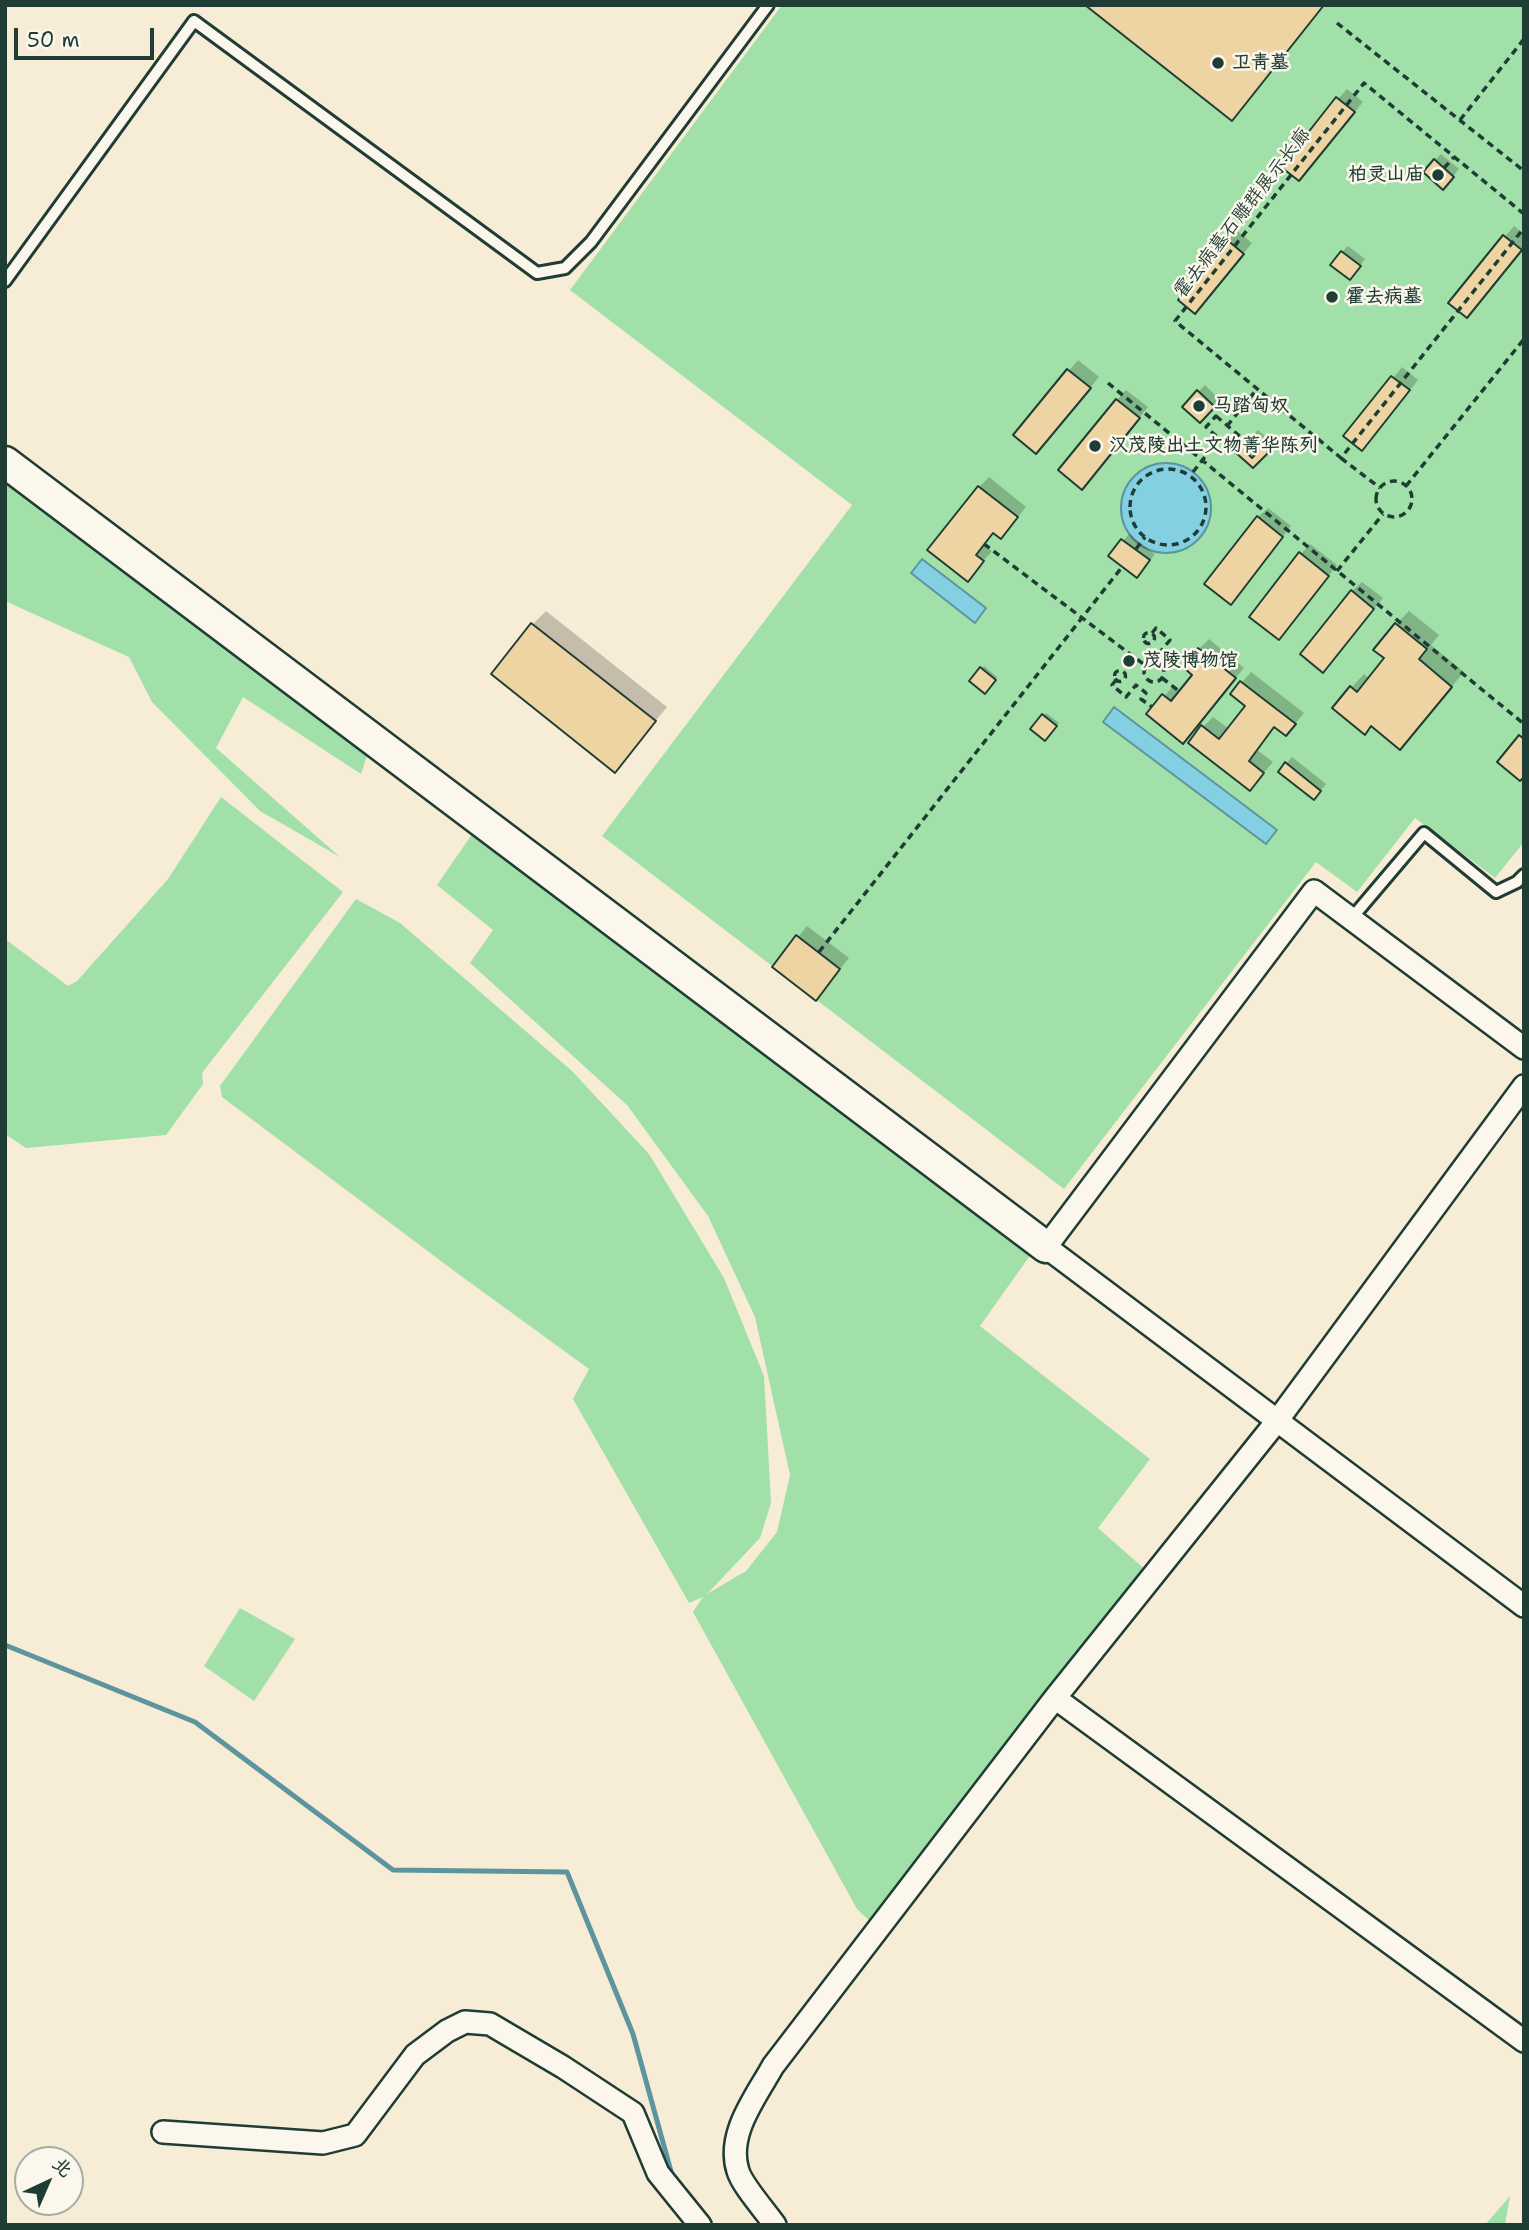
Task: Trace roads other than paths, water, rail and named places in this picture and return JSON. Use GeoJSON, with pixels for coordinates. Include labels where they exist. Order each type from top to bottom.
{"type":"FeatureCollection","features":[{"type":"Feature","properties":{"kind":"main road"},"geometry":{"type":"LineString","coordinates":[[5,462],[1046,1247]]}},
{"type":"Feature","properties":{"kind":"street"},"geometry":{"type":"LineString","coordinates":[[1524,1048],[1314,891],[1046,1247],[1524,1606]]}},
{"type":"Feature","properties":{"kind":"street"},"geometry":{"type":"LineString","coordinates":[[775,2225],[738,2174],[734,2150],[740,2127],[773,2066],[1055,1698],[1277,1421],[1524,1086]]}},
{"type":"Feature","properties":{"kind":"street"},"geometry":{"type":"LineString","coordinates":[[1055,1698],[1524,2041]]}},
{"type":"Feature","properties":{"kind":"street"},"geometry":{"type":"LineString","coordinates":[[163,2132],[323,2143],[355,2135],[415,2055],[447,2031],[465,2022],[490,2024],[633,2113],[658,2173],[700,2225]]}},
{"type":"Feature","properties":{"kind":"lane"},"geometry":{"type":"LineString","coordinates":[[5,281],[194,21],[537,273],[565,268],[591,242],[768,5]]}},
{"type":"Feature","properties":{"kind":"lane"},"geometry":{"type":"LineString","coordinates":[[1351,919],[1424,833],[1496,892],[1517,883],[1524,874]]}},
{"type":"Feature","properties":{"kind":"water"},"geometry":{"type":"Polygon","coordinates":[[[1166,463],[1183,466],[1198,476],[1208,491],[1211,508],[1208,525],[1198,540],[1183,550],[1166,553],[1149,550],[1134,540],[1124,525],[1121,508],[1124,491],[1134,476],[1149,466],[1166,463]]]}},
{"type":"Feature","properties":{"kind":"water"},"geometry":{"type":"Polygon","coordinates":[[[922,559],[986,608],[975,623],[911,573],[922,559]]]}},
{"type":"Feature","properties":{"kind":"water"},"geometry":{"type":"Polygon","coordinates":[[[1114,707],[1277,830],[1266,844],[1103,722],[1114,707]]]}},
{"type":"Feature","properties":{"kind":"waterway"},"geometry":{"type":"LineString","coordinates":[[5,1645],[195,1722],[393,1870],[567,1872],[633,2034],[672,2175],[676,2179]]}},
{"type":"Feature","properties":{"kind":"place","name":"卫青墓"},"geometry":{"type":"Point","coordinates":[1218,63]}},
{"type":"Feature","properties":{"kind":"place","name":"柏灵山庙"},"geometry":{"type":"Point","coordinates":[1438,175]}},
{"type":"Feature","properties":{"kind":"place","name":"霍去病墓"},"geometry":{"type":"Point","coordinates":[1332,297]}},
{"type":"Feature","properties":{"kind":"place","name":"马踏匈奴"},"geometry":{"type":"Point","coordinates":[1199,406]}},
{"type":"Feature","properties":{"kind":"place","name":"汉茂陵出土文物菁华陈列"},"geometry":{"type":"Point","coordinates":[1095,446]}},
{"type":"Feature","properties":{"kind":"place","name":"茂陵博物馆"},"geometry":{"type":"Point","coordinates":[1129,661]}}]}
